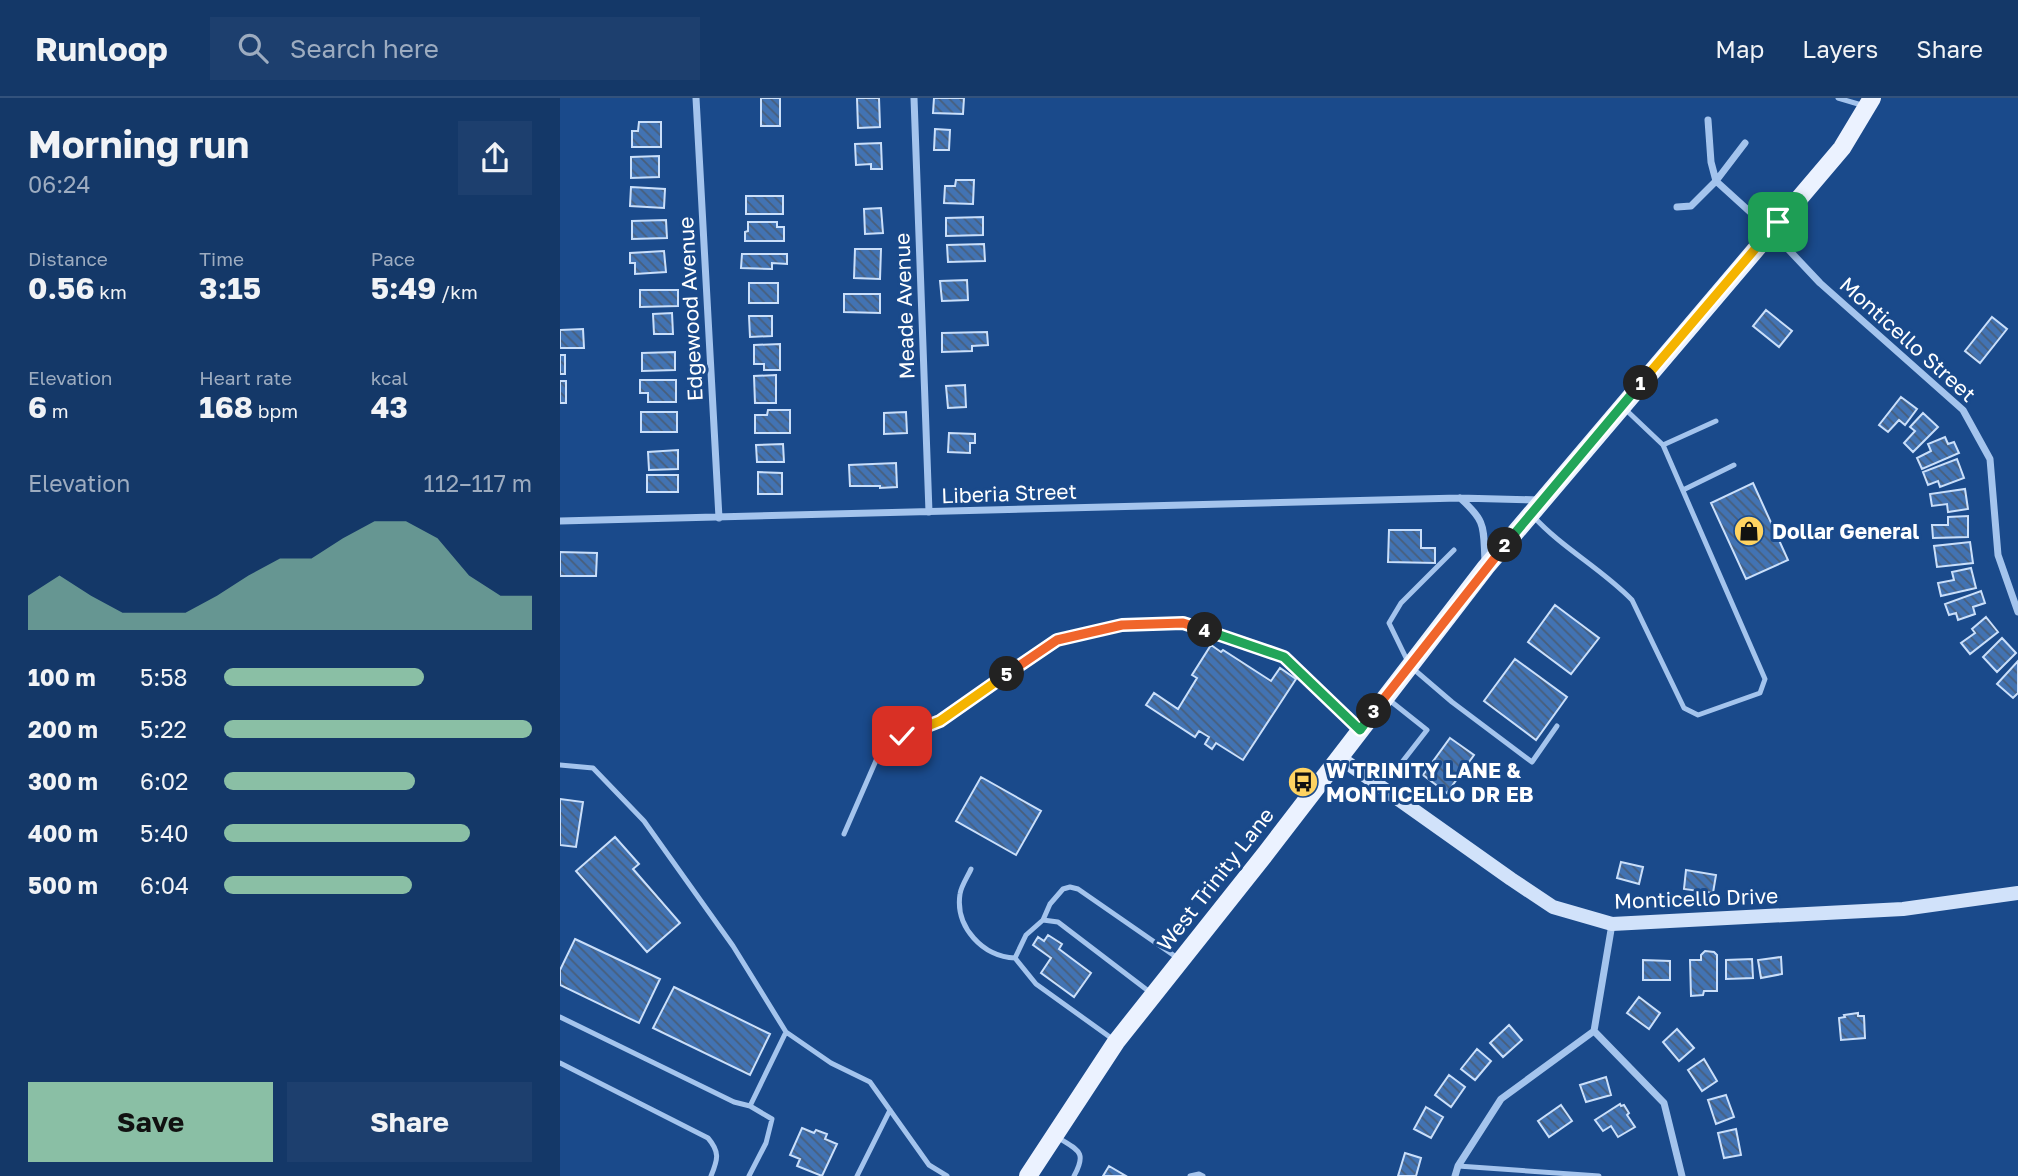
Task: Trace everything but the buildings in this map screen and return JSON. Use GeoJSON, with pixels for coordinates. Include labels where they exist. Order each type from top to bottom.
{"type":"FeatureCollection","features":[{"type":"Feature","properties":{"kind":"main road","name":"West Trinity Lane"},"geometry":{"type":"LineString","coordinates":[[1028,1176],[1116,1042],[1486,567],[1848,141],[1870,102]]}},
{"type":"Feature","properties":{"kind":"street","name":"Edgewood Avenue"},"geometry":{"type":"LineString","coordinates":[[696,98],[719,518]]}},
{"type":"Feature","properties":{"kind":"street","name":"Meade Avenue"},"geometry":{"type":"LineString","coordinates":[[914,98],[929,512]]}},
{"type":"Feature","properties":{"kind":"street"},"geometry":{"type":"LineString","coordinates":[[1708,120],[1711,162],[1716,181]]}},
{"type":"Feature","properties":{"kind":"street"},"geometry":{"type":"LineString","coordinates":[[1676,207],[1691,206],[1716,181],[1745,143]]}},
{"type":"Feature","properties":{"kind":"street","name":"Monticello Street"},"geometry":{"type":"LineString","coordinates":[[1716,181],[1771,231],[1820,283],[1963,410],[1990,459],[1998,555],[2018,612]]}},
{"type":"Feature","properties":{"kind":"street","name":"Liberia Street"},"geometry":{"type":"LineString","coordinates":[[560,521],[1459,498],[1543,500]]}},
{"type":"Feature","properties":{"kind":"street"},"geometry":{"type":"LineString","coordinates":[[1459,498],[1477,513],[1483,527],[1486,567]]}},
{"type":"Feature","properties":{"kind":"street","name":"Monticello Drive"},"geometry":{"type":"LineString","coordinates":[[1339,757],[1553,907],[1612,925],[1903,909],[2018,893]]}},
{"type":"Feature","properties":{"kind":"street"},"geometry":{"type":"LineString","coordinates":[[1455,1176],[1458,1166],[1501,1099],[1594,1031],[1612,925]]}},
{"type":"Feature","properties":{"kind":"street"},"geometry":{"type":"LineString","coordinates":[[1594,1031],[1664,1102],[1682,1176]]}},
{"type":"Feature","properties":{"kind":"lane"},"geometry":{"type":"LineString","coordinates":[[1838,98],[1870,102]]}},
{"type":"Feature","properties":{"kind":"lane"},"geometry":{"type":"LineString","coordinates":[[1531,514],[1544,529],[1632,600],[1684,708],[1698,715],[1760,693],[1765,679],[1663,445],[1622,406]]}},
{"type":"Feature","properties":{"kind":"lane"},"geometry":{"type":"LineString","coordinates":[[1663,445],[1716,421]]}},
{"type":"Feature","properties":{"kind":"lane"},"geometry":{"type":"LineString","coordinates":[[1682,490],[1734,465]]}},
{"type":"Feature","properties":{"kind":"lane"},"geometry":{"type":"LineString","coordinates":[[1454,550],[1401,604],[1389,623],[1410,666],[1452,702],[1532,762],[1558,726]]}},
{"type":"Feature","properties":{"kind":"lane"},"geometry":{"type":"LineString","coordinates":[[844,834],[888,733],[902,736],[940,721],[1057,640],[1122,625],[1183,623],[1284,657],[1360,730]]}},
{"type":"Feature","properties":{"kind":"lane"},"geometry":{"type":"LineString","coordinates":[[1385,697],[1427,730],[1399,766]]}},
{"type":"Feature","properties":{"kind":"lane"},"geometry":{"type":"LineString","coordinates":[[560,765],[593,768],[644,821],[733,946],[786,1032],[831,1063],[870,1082],[929,1165],[947,1176]]}},
{"type":"Feature","properties":{"kind":"lane"},"geometry":{"type":"LineString","coordinates":[[971,869],[960,894],[962,921],[975,941],[991,953],[1001,958],[1015,958]]}},
{"type":"Feature","properties":{"kind":"lane"},"geometry":{"type":"LineString","coordinates":[[1015,958],[1026,935],[1043,920],[1050,904],[1063,889],[1070,887],[1079,889],[1181,961]]}},
{"type":"Feature","properties":{"kind":"lane"},"geometry":{"type":"LineString","coordinates":[[1043,920],[1059,922],[1154,995]]}},
{"type":"Feature","properties":{"kind":"lane"},"geometry":{"type":"LineString","coordinates":[[1015,958],[1036,984],[1116,1042]]}},
{"type":"Feature","properties":{"kind":"lane"},"geometry":{"type":"LineString","coordinates":[[560,1017],[734,1102],[750,1106],[772,1119],[766,1143],[750,1176]]}},
{"type":"Feature","properties":{"kind":"lane"},"geometry":{"type":"LineString","coordinates":[[750,1106],[786,1032]]}},
{"type":"Feature","properties":{"kind":"lane"},"geometry":{"type":"LineString","coordinates":[[560,1063],[708,1138],[716,1147],[717,1160],[711,1176]]}},
{"type":"Feature","properties":{"kind":"lane"},"geometry":{"type":"LineString","coordinates":[[858,1176],[890,1110]]}},
{"type":"Feature","properties":{"kind":"lane"},"geometry":{"type":"LineString","coordinates":[[1054,1135],[1082,1156],[1074,1176]]}},
{"type":"Feature","properties":{"kind":"lane"},"geometry":{"type":"LineString","coordinates":[[1458,1166],[1599,1176]]}},
{"type":"Feature","properties":{"kind":"lane"},"geometry":{"type":"LineString","coordinates":[[1190,1176],[1203,1176]]}},
{"type":"Feature","properties":{"kind":"place","name":"Dollar General"},"geometry":{"type":"Point","coordinates":[1749,531]}},
{"type":"Feature","properties":{"kind":"place","name":"W TRINITY LANE & MONTICELLO DR EB"},"geometry":{"type":"Point","coordinates":[1303,782]}},
{"type":"Feature","properties":{"kind":"route"},"geometry":{"type":"LineString","coordinates":[[902,736],[940,721],[1057,640],[1122,625],[1183,623],[1284,657],[1360,730],[1486,567],[1778,222]]}}]}
